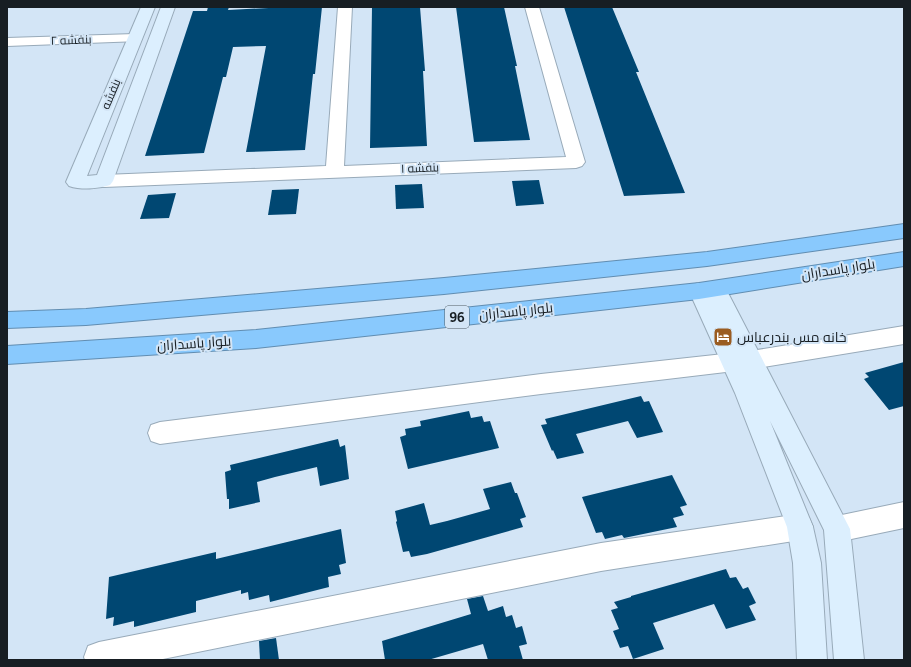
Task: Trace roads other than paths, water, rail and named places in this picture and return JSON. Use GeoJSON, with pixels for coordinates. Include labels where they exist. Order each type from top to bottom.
{"type":"FeatureCollection","features":[{"type":"Feature","properties":{"kind":"highway","name":"بلوار پاسداران"},"geometry":{"type":"LineString","coordinates":[[7,320],[119,314],[444,286],[707,259],[904,231]]}},
{"type":"Feature","properties":{"kind":"highway","name":"بلوار پاسداران"},"geometry":{"type":"LineString","coordinates":[[7,355],[256,339],[708,290],[904,259]]}},
{"type":"Feature","properties":{"kind":"highway"},"geometry":{"type":"LineString","coordinates":[[113,348],[92,343],[98,323],[119,314]]}},
{"type":"Feature","properties":{"kind":"street","name":"بنفشه"},"geometry":{"type":"LineString","coordinates":[[148,7],[75,182],[104,181],[168,7]]}},
{"type":"Feature","properties":{"kind":"street"},"geometry":{"type":"LineString","coordinates":[[335,172],[346,7]]}},
{"type":"Feature","properties":{"kind":"street","name":"بنفشه ۱"},"geometry":{"type":"LineString","coordinates":[[104,181],[576,162],[532,7]]}},
{"type":"Feature","properties":{"kind":"street","name":"بنفشه ۲"},"geometry":{"type":"LineString","coordinates":[[7,42],[135,38]]}},
{"type":"Feature","properties":{"kind":"street"},"geometry":{"type":"LineString","coordinates":[[708,290],[742,360],[837,530],[849,660]]}},
{"type":"Feature","properties":{"kind":"street"},"geometry":{"type":"LineString","coordinates":[[160,433],[742,360],[904,335]]}},
{"type":"Feature","properties":{"kind":"street"},"geometry":{"type":"LineString","coordinates":[[742,360],[747,393],[800,526],[807,563],[812,660]]}},
{"type":"Feature","properties":{"kind":"street"},"geometry":{"type":"LineString","coordinates":[[99,657],[601,557],[800,526],[837,530],[904,515]]}},
{"type":"Feature","properties":{"kind":"place","name":"خانه مس بندرعباس"},"geometry":{"type":"Point","coordinates":[723,337]}}]}
